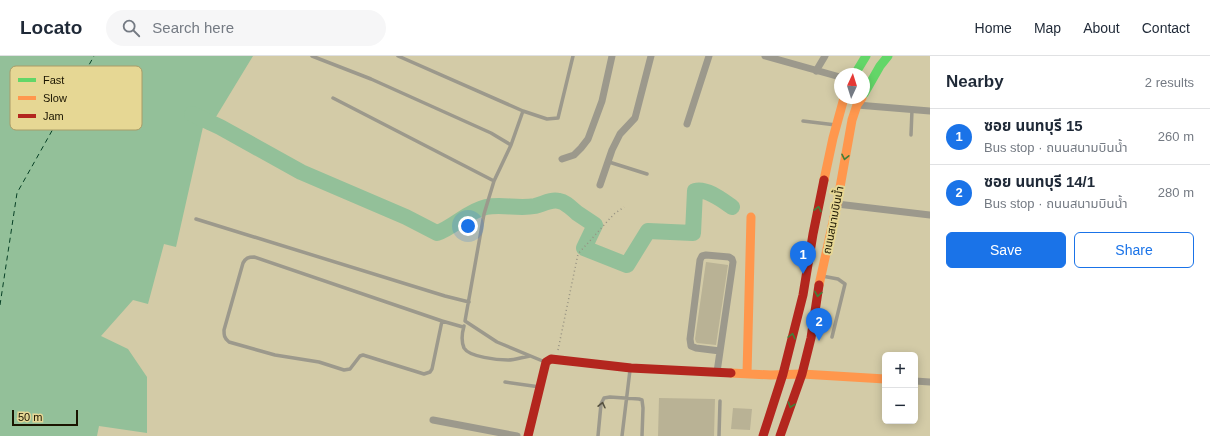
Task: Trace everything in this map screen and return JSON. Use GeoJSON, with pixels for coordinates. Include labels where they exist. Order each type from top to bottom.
{"type":"FeatureCollection","features":[{"type":"Feature","properties":{"kind":"main road"},"geometry":{"type":"LineString","coordinates":[[859,68],[866,56]]}},
{"type":"Feature","properties":{"kind":"main road"},"geometry":{"type":"LineString","coordinates":[[870,84],[880,66],[888,56]]}},
{"type":"Feature","properties":{"kind":"main road","name":"ถนนสนามบินน้ำ"},"geometry":{"type":"LineString","coordinates":[[762,436],[783,374],[802,295],[833,138],[842,104]]}},
{"type":"Feature","properties":{"kind":"main road","name":"ถนนสนามบินน้ำ"},"geometry":{"type":"LineString","coordinates":[[780,436],[802,374],[811,338],[821,275],[837,204],[852,120],[859,104]]}},
{"type":"Feature","properties":{"kind":"main road"},"geometry":{"type":"LineString","coordinates":[[747,374],[751,216]]}},
{"type":"Feature","properties":{"kind":"main road"},"geometry":{"type":"LineString","coordinates":[[528,436],[540,387],[551,361],[631,368],[771,375],[802,374],[882,379]]}},
{"type":"Feature","properties":{"kind":"street"},"geometry":{"type":"LineString","coordinates":[[562,159],[574,155],[588,139],[602,101],[612,56]]}},
{"type":"Feature","properties":{"kind":"street"},"geometry":{"type":"LineString","coordinates":[[600,185],[612,150],[620,134],[635,118],[651,56]]}},
{"type":"Feature","properties":{"kind":"street"},"geometry":{"type":"LineString","coordinates":[[687,124],[709,56]]}},
{"type":"Feature","properties":{"kind":"street"},"geometry":{"type":"LineString","coordinates":[[765,56],[834,76]]}},
{"type":"Feature","properties":{"kind":"street"},"geometry":{"type":"LineString","coordinates":[[816,71],[825,56]]}},
{"type":"Feature","properties":{"kind":"street"},"geometry":{"type":"LineString","coordinates":[[870,103],[912,110],[930,111]]}},
{"type":"Feature","properties":{"kind":"street"},"geometry":{"type":"LineString","coordinates":[[837,204],[930,215]]}},
{"type":"Feature","properties":{"kind":"street"},"geometry":{"type":"LineString","coordinates":[[717,372],[733,262],[729,257],[706,255],[702,256],[700,260],[690,339],[691,346],[720,351]]}},
{"type":"Feature","properties":{"kind":"street"},"geometry":{"type":"LineString","coordinates":[[918,381],[930,382]]}},
{"type":"Feature","properties":{"kind":"street"},"geometry":{"type":"LineString","coordinates":[[433,420],[517,436]]}},
{"type":"Feature","properties":{"kind":"lane"},"geometry":{"type":"LineString","coordinates":[[312,56],[378,82],[491,133],[511,145]]}},
{"type":"Feature","properties":{"kind":"lane"},"geometry":{"type":"LineString","coordinates":[[398,56],[523,111],[547,119],[558,118],[573,56]]}},
{"type":"Feature","properties":{"kind":"lane"},"geometry":{"type":"LineString","coordinates":[[334,98],[494,181]]}},
{"type":"Feature","properties":{"kind":"lane"},"geometry":{"type":"LineString","coordinates":[[911,135],[912,110]]}},
{"type":"Feature","properties":{"kind":"lane"},"geometry":{"type":"LineString","coordinates":[[523,111],[511,145],[494,181],[484,214],[462,339],[464,348],[474,355],[508,360],[531,356]]}},
{"type":"Feature","properties":{"kind":"lane"},"geometry":{"type":"LineString","coordinates":[[803,121],[836,125]]}},
{"type":"Feature","properties":{"kind":"lane"},"geometry":{"type":"LineString","coordinates":[[609,162],[647,174]]}},
{"type":"Feature","properties":{"kind":"lane"},"geometry":{"type":"LineString","coordinates":[[196,219],[438,294],[469,302]]}},
{"type":"Feature","properties":{"kind":"lane"},"geometry":{"type":"LineString","coordinates":[[442,321],[432,369],[430,372],[424,374],[363,355],[358,358],[350,369],[344,370],[320,362],[275,355],[229,342],[226,340],[224,334],[243,263],[245,259],[249,257],[254,257],[463,327]]}},
{"type":"Feature","properties":{"kind":"lane"},"geometry":{"type":"LineString","coordinates":[[821,275],[838,279],[844,284],[832,337]]}},
{"type":"Feature","properties":{"kind":"lane"},"geometry":{"type":"LineString","coordinates":[[465,321],[497,342],[531,356],[551,361]]}},
{"type":"Feature","properties":{"kind":"lane"},"geometry":{"type":"LineString","coordinates":[[622,436],[631,368]]}},
{"type":"Feature","properties":{"kind":"lane"},"geometry":{"type":"LineString","coordinates":[[505,382],[540,387]]}},
{"type":"Feature","properties":{"kind":"lane"},"geometry":{"type":"LineString","coordinates":[[598,436],[601,404],[604,398],[610,397],[639,399],[643,404],[642,436]]}},
{"type":"Feature","properties":{"kind":"lane"},"geometry":{"type":"LineString","coordinates":[[719,436],[720,401]]}},
{"type":"Feature","properties":{"kind":"path"},"geometry":{"type":"LineString","coordinates":[[551,361],[578,254],[614,214],[624,207]]}},
{"type":"Feature","properties":{"kind":"shaded area"},"geometry":{"type":"Polygon","coordinates":[[[0,56],[253,56],[208,130],[203,127],[176,247],[164,244],[148,304],[133,300],[101,336],[128,349],[147,377],[147,433],[99,426],[97,436],[0,436],[0,56]]]}},
{"type":"Feature","properties":{"kind":"building"},"geometry":{"type":"Polygon","coordinates":[[[706,262],[728,265],[716,345],[697,343],[695,339],[706,262]]]}},
{"type":"Feature","properties":{"kind":"building"},"geometry":{"type":"Polygon","coordinates":[[[659,398],[715,399],[714,436],[658,436],[659,398]]]}},
{"type":"Feature","properties":{"kind":"building"},"geometry":{"type":"Polygon","coordinates":[[[733,408],[752,409],[750,430],[731,429],[733,408]]]}},
{"type":"Feature","properties":{"kind":"waterway"},"geometry":{"type":"LineString","coordinates":[[192,114],[220,127],[301,172],[406,217],[437,233],[473,212],[486,207],[529,207],[550,201],[559,201],[566,204],[595,225],[584,248],[627,265],[648,231],[693,233],[695,191],[704,191],[709,193],[732,207]]}},
{"type":"Feature","properties":{"kind":"ferry route"},"geometry":{"type":"LineString","coordinates":[[88,66],[94,56]]}},
{"type":"Feature","properties":{"kind":"ferry route"},"geometry":{"type":"LineString","coordinates":[[0,305],[17,193],[52,130]]}},
{"type":"Feature","properties":{"kind":"traffic: fast"},"geometry":{"type":"LineString","coordinates":[[859,68],[866,56]]}},
{"type":"Feature","properties":{"kind":"traffic: fast"},"geometry":{"type":"LineString","coordinates":[[870,84],[880,66],[888,56]]}},
{"type":"Feature","properties":{"kind":"traffic: slow"},"geometry":{"type":"LineString","coordinates":[[824,180],[842,104]]}},
{"type":"Feature","properties":{"kind":"traffic: slow"},"geometry":{"type":"LineString","coordinates":[[819,285],[837,204],[852,120],[858,104]]}},
{"type":"Feature","properties":{"kind":"traffic: slow"},"geometry":{"type":"LineString","coordinates":[[747,374],[751,217]]}},
{"type":"Feature","properties":{"kind":"traffic: slow"},"geometry":{"type":"LineString","coordinates":[[731,373],[771,375],[802,374],[882,379]]}},
{"type":"Feature","properties":{"kind":"traffic: jam"},"geometry":{"type":"LineString","coordinates":[[763,436],[783,374],[803,295],[824,180]]}},
{"type":"Feature","properties":{"kind":"traffic: jam"},"geometry":{"type":"LineString","coordinates":[[780,436],[802,374],[811,338],[819,285]]}},
{"type":"Feature","properties":{"kind":"traffic: jam"},"geometry":{"type":"LineString","coordinates":[[528,436],[546,362],[551,359],[631,368],[731,373]]}},
{"type":"Feature","properties":{"kind":"place","name":"ซอย นนทบุรี 15"},"geometry":{"type":"Point","coordinates":[803,274]}},
{"type":"Feature","properties":{"kind":"place","name":"ซอย นนทบุรี 14/1"},"geometry":{"type":"Point","coordinates":[819,341]}}]}
